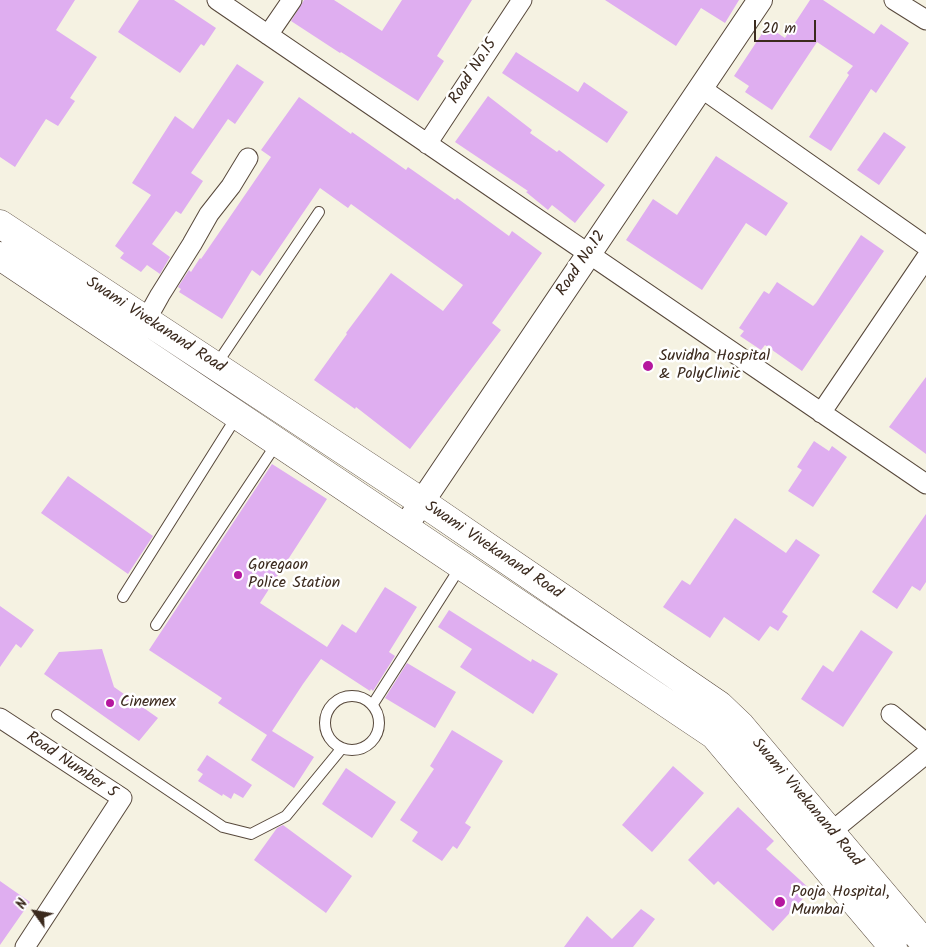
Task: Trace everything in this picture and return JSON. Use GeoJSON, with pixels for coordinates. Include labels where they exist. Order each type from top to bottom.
{"type":"FeatureCollection","features":[{"type":"Feature","properties":{"kind":"main road","name":"Swami Vivekanand Road"},"geometry":{"type":"LineString","coordinates":[[0,224],[422,502],[719,705],[741,726],[788,801],[893,947]]}},
{"type":"Feature","properties":{"kind":"main road","name":"Swami Vivekanand Road"},"geometry":{"type":"LineString","coordinates":[[0,256],[714,735],[788,801],[831,832],[926,945]]}},
{"type":"Feature","properties":{"kind":"street"},"geometry":{"type":"LineString","coordinates":[[217,0],[926,484]]}},
{"type":"Feature","properties":{"kind":"street"},"geometry":{"type":"LineString","coordinates":[[268,35],[292,0]]}},
{"type":"Feature","properties":{"kind":"street","name":"Road No.15"},"geometry":{"type":"LineString","coordinates":[[427,144],[522,0]]}},
{"type":"Feature","properties":{"kind":"street","name":"Road No.12"},"geometry":{"type":"LineString","coordinates":[[405,527],[760,0]]}},
{"type":"Feature","properties":{"kind":"street"},"geometry":{"type":"LineString","coordinates":[[894,0],[926,20]]}},
{"type":"Feature","properties":{"kind":"street"},"geometry":{"type":"LineString","coordinates":[[701,88],[926,246]]}},
{"type":"Feature","properties":{"kind":"street"},"geometry":{"type":"LineString","coordinates":[[146,320],[209,214],[231,186],[248,158]]}},
{"type":"Feature","properties":{"kind":"street"},"geometry":{"type":"LineString","coordinates":[[821,412],[926,258]]}},
{"type":"Feature","properties":{"kind":"street"},"geometry":{"type":"LineString","coordinates":[[892,714],[926,743]]}},
{"type":"Feature","properties":{"kind":"street","name":"Road Number 5"},"geometry":{"type":"LineString","coordinates":[[0,718],[122,798],[25,947]]}},
{"type":"Feature","properties":{"kind":"street"},"geometry":{"type":"LineString","coordinates":[[831,832],[926,754]]}},
{"type":"Feature","properties":{"kind":"lane"},"geometry":{"type":"LineString","coordinates":[[215,366],[319,212]]}},
{"type":"Feature","properties":{"kind":"lane"},"geometry":{"type":"LineString","coordinates":[[123,598],[238,415]]}},
{"type":"Feature","properties":{"kind":"lane"},"geometry":{"type":"LineString","coordinates":[[156,625],[278,442]]}},
{"type":"Feature","properties":{"kind":"lane"},"geometry":{"type":"LineString","coordinates":[[373,704],[462,565]]}},
{"type":"Feature","properties":{"kind":"lane"},"geometry":{"type":"LineString","coordinates":[[348,695],[366,698],[378,712],[380,721],[375,738],[368,745],[360,749],[342,748],[334,744],[328,737],[325,728],[327,711],[332,703],[348,695]]}},
{"type":"Feature","properties":{"kind":"lane"},"geometry":{"type":"LineString","coordinates":[[57,715],[223,827],[251,834],[286,816],[342,748]]}},
{"type":"Feature","properties":{"kind":"building"},"geometry":{"type":"Polygon","coordinates":[[[0,0],[75,0],[56,30],[97,57],[70,98],[75,101],[58,126],[46,119],[15,167],[0,157],[0,0]]]}},
{"type":"Feature","properties":{"kind":"building"},"geometry":{"type":"Polygon","coordinates":[[[139,0],[174,0],[216,28],[204,46],[201,44],[180,73],[118,32],[139,0]]]}},
{"type":"Feature","properties":{"kind":"building"},"geometry":{"type":"Polygon","coordinates":[[[304,0],[334,0],[382,31],[402,0],[472,0],[437,56],[444,61],[418,101],[291,21],[304,0]]]}},
{"type":"Feature","properties":{"kind":"building"},"geometry":{"type":"Polygon","coordinates":[[[605,0],[739,0],[725,23],[701,8],[676,46],[605,0]]]}},
{"type":"Feature","properties":{"kind":"building"},"geometry":{"type":"Polygon","coordinates":[[[810,0],[823,0],[874,34],[881,24],[909,43],[876,93],[871,89],[831,151],[809,137],[853,66],[817,42],[772,110],[745,92],[749,86],[734,76],[767,26],[785,38],[810,0]]]}},
{"type":"Feature","properties":{"kind":"building"},"geometry":{"type":"Polygon","coordinates":[[[516,52],[578,92],[584,82],[628,112],[607,143],[502,73],[516,52]]]}},
{"type":"Feature","properties":{"kind":"building"},"geometry":{"type":"Polygon","coordinates":[[[237,64],[264,82],[235,124],[228,119],[191,173],[203,181],[181,214],[176,211],[152,244],[170,257],[160,274],[147,265],[141,272],[120,258],[124,253],[115,246],[151,195],[132,183],[175,116],[193,129],[237,64]]]}},
{"type":"Feature","properties":{"kind":"building"},"geometry":{"type":"Polygon","coordinates":[[[488,96],[532,130],[530,133],[557,152],[559,150],[605,185],[575,223],[552,205],[548,210],[526,192],[528,191],[455,142],[488,96]]]}},
{"type":"Feature","properties":{"kind":"building"},"geometry":{"type":"Polygon","coordinates":[[[299,97],[406,170],[408,167],[455,200],[457,198],[509,236],[512,231],[542,253],[492,323],[501,330],[410,449],[356,407],[355,409],[314,380],[391,273],[443,311],[463,285],[351,204],[348,208],[320,188],[260,276],[252,270],[222,319],[179,292],[181,289],[178,287],[189,270],[191,272],[201,259],[271,157],[261,150],[299,97]]]}},
{"type":"Feature","properties":{"kind":"building"},"geometry":{"type":"Polygon","coordinates":[[[884,132],[906,147],[879,185],[857,170],[884,132]]]}},
{"type":"Feature","properties":{"kind":"building"},"geometry":{"type":"Polygon","coordinates":[[[716,156],[788,203],[766,236],[746,223],[702,290],[626,240],[653,199],[677,215],[716,156]]]}},
{"type":"Feature","properties":{"kind":"building"},"geometry":{"type":"Polygon","coordinates":[[[861,235],[884,251],[802,371],[765,345],[761,350],[740,336],[744,331],[739,328],[764,291],[769,294],[777,282],[813,306],[861,235]]]}},
{"type":"Feature","properties":{"kind":"building"},"geometry":{"type":"Polygon","coordinates":[[[926,377],[926,454],[889,427],[926,377]]]}},
{"type":"Feature","properties":{"kind":"building"},"geometry":{"type":"Polygon","coordinates":[[[814,441],[829,451],[832,446],[847,457],[813,507],[788,491],[802,470],[797,467],[814,441]]]}},
{"type":"Feature","properties":{"kind":"building"},"geometry":{"type":"Polygon","coordinates":[[[272,464],[327,499],[260,603],[327,647],[342,624],[356,633],[385,587],[417,607],[389,652],[395,656],[373,691],[371,689],[370,691],[321,659],[303,684],[272,731],[314,757],[294,788],[251,760],[267,735],[218,703],[222,698],[149,650],[272,464]]]}},
{"type":"Feature","properties":{"kind":"building"},"geometry":{"type":"Polygon","coordinates":[[[68,476],[153,536],[128,574],[41,513],[68,476]]]}},
{"type":"Feature","properties":{"kind":"building"},"geometry":{"type":"Polygon","coordinates":[[[926,514],[926,582],[920,591],[912,586],[897,609],[872,592],[926,514]]]}},
{"type":"Feature","properties":{"kind":"building"},"geometry":{"type":"Polygon","coordinates":[[[735,518],[786,553],[796,539],[820,555],[782,612],[788,616],[778,631],[770,626],[759,641],[724,617],[710,638],[663,607],[682,580],[690,585],[735,518]]]}},
{"type":"Feature","properties":{"kind":"building"},"geometry":{"type":"Polygon","coordinates":[[[0,606],[34,630],[21,648],[16,644],[0,667],[0,606]]]}},
{"type":"Feature","properties":{"kind":"building"},"geometry":{"type":"Polygon","coordinates":[[[449,610],[531,662],[532,659],[558,674],[533,714],[460,667],[472,649],[438,627],[449,610]]]}},
{"type":"Feature","properties":{"kind":"building"},"geometry":{"type":"Polygon","coordinates":[[[861,630],[893,652],[843,727],[801,699],[823,665],[833,672],[861,630]]]}},
{"type":"Feature","properties":{"kind":"building","name":"Cinemex"},"geometry":{"type":"Polygon","coordinates":[[[102,649],[114,687],[158,718],[139,741],[44,674],[59,652],[102,649]]]}},
{"type":"Feature","properties":{"kind":"building"},"geometry":{"type":"Polygon","coordinates":[[[407,663],[456,692],[435,728],[385,698],[407,663]]]}},
{"type":"Feature","properties":{"kind":"building"},"geometry":{"type":"Polygon","coordinates":[[[452,730],[503,761],[465,823],[471,827],[457,849],[453,846],[442,861],[412,841],[418,832],[400,820],[434,769],[430,766],[452,730]]]}},
{"type":"Feature","properties":{"kind":"building"},"geometry":{"type":"Polygon","coordinates":[[[207,755],[252,785],[243,798],[234,793],[231,799],[223,794],[222,796],[198,781],[203,774],[197,770],[207,755]]]}},
{"type":"Feature","properties":{"kind":"building"},"geometry":{"type":"Polygon","coordinates":[[[673,766],[704,793],[652,852],[622,825],[673,766]]]}},
{"type":"Feature","properties":{"kind":"building"},"geometry":{"type":"Polygon","coordinates":[[[346,768],[396,802],[372,838],[322,804],[346,768]]]}},
{"type":"Feature","properties":{"kind":"building"},"geometry":{"type":"Polygon","coordinates":[[[738,807],[774,841],[766,849],[811,890],[773,931],[718,881],[714,885],[688,860],[738,807]]]}},
{"type":"Feature","properties":{"kind":"building"},"geometry":{"type":"Polygon","coordinates":[[[283,825],[352,876],[326,913],[254,860],[277,828],[283,825]]]}},
{"type":"Feature","properties":{"kind":"building"},"geometry":{"type":"Polygon","coordinates":[[[0,881],[30,902],[0,945],[0,881]]]}},
{"type":"Feature","properties":{"kind":"building"},"geometry":{"type":"Polygon","coordinates":[[[641,909],[655,919],[633,947],[564,947],[587,916],[612,939],[641,909]]]}},
{"type":"Feature","properties":{"kind":"place","name":"Suvidha Hospital & PolyClinic"},"geometry":{"type":"Point","coordinates":[648,366]}},
{"type":"Feature","properties":{"kind":"place","name":"Goregaon Police Station"},"geometry":{"type":"Point","coordinates":[238,575]}},
{"type":"Feature","properties":{"kind":"place","name":"Cinemex"},"geometry":{"type":"Point","coordinates":[110,703]}},
{"type":"Feature","properties":{"kind":"place","name":"Pooja Hospital, Mumbai"},"geometry":{"type":"Point","coordinates":[780,902]}}]}
